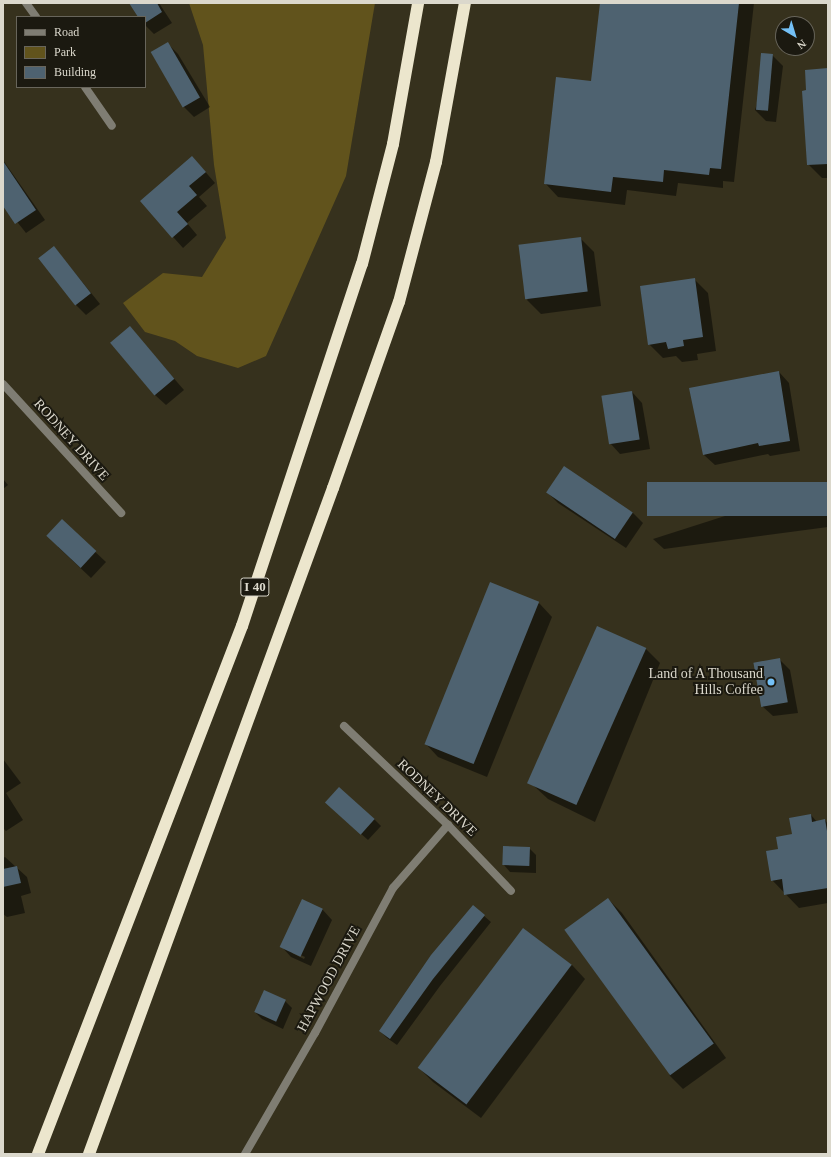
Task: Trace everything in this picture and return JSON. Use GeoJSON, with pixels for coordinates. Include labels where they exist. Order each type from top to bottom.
{"type":"FeatureCollection","features":[{"type":"Feature","properties":{"kind":"highway","name":"I 40"},"geometry":{"type":"LineString","coordinates":[[38,1154],[242,626],[362,264],[393,144],[418,3]]}},
{"type":"Feature","properties":{"kind":"highway"},"geometry":{"type":"LineString","coordinates":[[89,1154],[333,488],[399,302],[436,162],[465,3]]}},
{"type":"Feature","properties":{"kind":"street"},"geometry":{"type":"LineString","coordinates":[[26,3],[35,16]]}},
{"type":"Feature","properties":{"kind":"street"},"geometry":{"type":"LineString","coordinates":[[86,88],[112,126]]}},
{"type":"Feature","properties":{"kind":"street","name":"RODNEY DRIVE"},"geometry":{"type":"LineString","coordinates":[[3,384],[121,513]]}},
{"type":"Feature","properties":{"kind":"street","name":"RODNEY DRIVE"},"geometry":{"type":"LineString","coordinates":[[344,726],[448,825],[511,891]]}},
{"type":"Feature","properties":{"kind":"street","name":"HAPWOOD DRIVE"},"geometry":{"type":"LineString","coordinates":[[245,1154],[315,1033],[393,888],[448,825]]}},
{"type":"Feature","properties":{"kind":"green space"},"geometry":{"type":"Polygon","coordinates":[[[189,3],[375,3],[346,176],[266,356],[238,368],[197,356],[175,341],[145,332],[123,303],[163,273],[202,277],[226,238],[214,165],[203,45],[189,3]]]}},
{"type":"Feature","properties":{"kind":"building"},"geometry":{"type":"Polygon","coordinates":[[[129,3],[157,3],[162,12],[146,22],[146,16],[137,16],[129,3]]]}},
{"type":"Feature","properties":{"kind":"building"},"geometry":{"type":"Polygon","coordinates":[[[600,3],[739,3],[721,169],[710,168],[709,175],[664,170],[663,182],[613,177],[611,192],[544,184],[556,77],[591,81],[600,3]]]}},
{"type":"Feature","properties":{"kind":"building"},"geometry":{"type":"Polygon","coordinates":[[[168,42],[200,97],[183,107],[151,52],[168,42]]]}},
{"type":"Feature","properties":{"kind":"building"},"geometry":{"type":"Polygon","coordinates":[[[761,53],[773,54],[768,111],[756,110],[761,53]]]}},
{"type":"Feature","properties":{"kind":"building"},"geometry":{"type":"Polygon","coordinates":[[[828,68],[828,164],[807,165],[802,91],[806,90],[805,70],[828,68]]]}},
{"type":"Feature","properties":{"kind":"building"},"geometry":{"type":"Polygon","coordinates":[[[192,156],[206,172],[189,186],[197,195],[177,212],[188,224],[172,238],[140,201],[192,156]]]}},
{"type":"Feature","properties":{"kind":"building"},"geometry":{"type":"Polygon","coordinates":[[[3,161],[36,210],[15,224],[3,206],[3,161]]]}},
{"type":"Feature","properties":{"kind":"building"},"geometry":{"type":"Polygon","coordinates":[[[581,237],[588,292],[525,299],[518,245],[581,237]]]}},
{"type":"Feature","properties":{"kind":"building"},"geometry":{"type":"Polygon","coordinates":[[[54,246],[91,293],[75,306],[38,258],[54,246]]]}},
{"type":"Feature","properties":{"kind":"building"},"geometry":{"type":"Polygon","coordinates":[[[695,278],[703,337],[683,340],[684,346],[668,349],[666,342],[648,345],[640,286],[695,278]]]}},
{"type":"Feature","properties":{"kind":"building"},"geometry":{"type":"Polygon","coordinates":[[[130,326],[174,379],[154,396],[110,343],[130,326]]]}},
{"type":"Feature","properties":{"kind":"building"},"geometry":{"type":"Polygon","coordinates":[[[779,371],[790,441],[759,446],[758,443],[703,455],[689,388],[779,371]]]}},
{"type":"Feature","properties":{"kind":"building"},"geometry":{"type":"Polygon","coordinates":[[[632,391],[640,439],[609,444],[601,396],[632,391]]]}},
{"type":"Feature","properties":{"kind":"building"},"geometry":{"type":"Polygon","coordinates":[[[564,466],[633,512],[615,539],[546,493],[564,466]]]}},
{"type":"Feature","properties":{"kind":"building"},"geometry":{"type":"Polygon","coordinates":[[[647,482],[828,482],[828,516],[647,516],[647,482]]]}},
{"type":"Feature","properties":{"kind":"building"},"geometry":{"type":"Polygon","coordinates":[[[62,519],[96,551],[81,568],[46,536],[62,519]]]}},
{"type":"Feature","properties":{"kind":"building"},"geometry":{"type":"Polygon","coordinates":[[[490,582],[539,602],[474,764],[424,744],[490,582]]]}},
{"type":"Feature","properties":{"kind":"building"},"geometry":{"type":"Polygon","coordinates":[[[597,626],[646,648],[576,805],[527,783],[597,626]]]}},
{"type":"Feature","properties":{"kind":"building","name":"Land of A Thousand Hills Coffee"},"geometry":{"type":"Polygon","coordinates":[[[780,658],[788,702],[761,707],[753,663],[780,658]]]}},
{"type":"Feature","properties":{"kind":"building"},"geometry":{"type":"Polygon","coordinates":[[[339,787],[375,819],[361,835],[325,803],[339,787]]]}},
{"type":"Feature","properties":{"kind":"building"},"geometry":{"type":"Polygon","coordinates":[[[811,814],[812,822],[825,819],[828,837],[828,888],[784,895],[782,879],[771,881],[766,851],[778,849],[776,837],[792,834],[789,818],[811,814]]]}},
{"type":"Feature","properties":{"kind":"building"},"geometry":{"type":"Polygon","coordinates":[[[503,846],[530,847],[529,866],[502,865],[503,846]]]}},
{"type":"Feature","properties":{"kind":"building"},"geometry":{"type":"Polygon","coordinates":[[[17,866],[21,883],[3,887],[3,869],[17,866]]]}},
{"type":"Feature","properties":{"kind":"building"},"geometry":{"type":"Polygon","coordinates":[[[608,898],[714,1044],[670,1075],[564,930],[608,898]]]}},
{"type":"Feature","properties":{"kind":"building"},"geometry":{"type":"Polygon","coordinates":[[[302,899],[323,909],[300,957],[280,947],[302,899]]]}},
{"type":"Feature","properties":{"kind":"building"},"geometry":{"type":"Polygon","coordinates":[[[473,905],[485,915],[433,979],[390,1039],[379,1031],[431,955],[473,905]]]}},
{"type":"Feature","properties":{"kind":"building"},"geometry":{"type":"Polygon","coordinates":[[[523,928],[572,965],[466,1104],[418,1068],[523,928]]]}},
{"type":"Feature","properties":{"kind":"building"},"geometry":{"type":"Polygon","coordinates":[[[264,990],[286,1000],[276,1022],[254,1012],[264,990]]]}},
{"type":"Feature","properties":{"kind":"place","name":"Land of A Thousand Hills Coffee"},"geometry":{"type":"Point","coordinates":[771,682]}}]}
